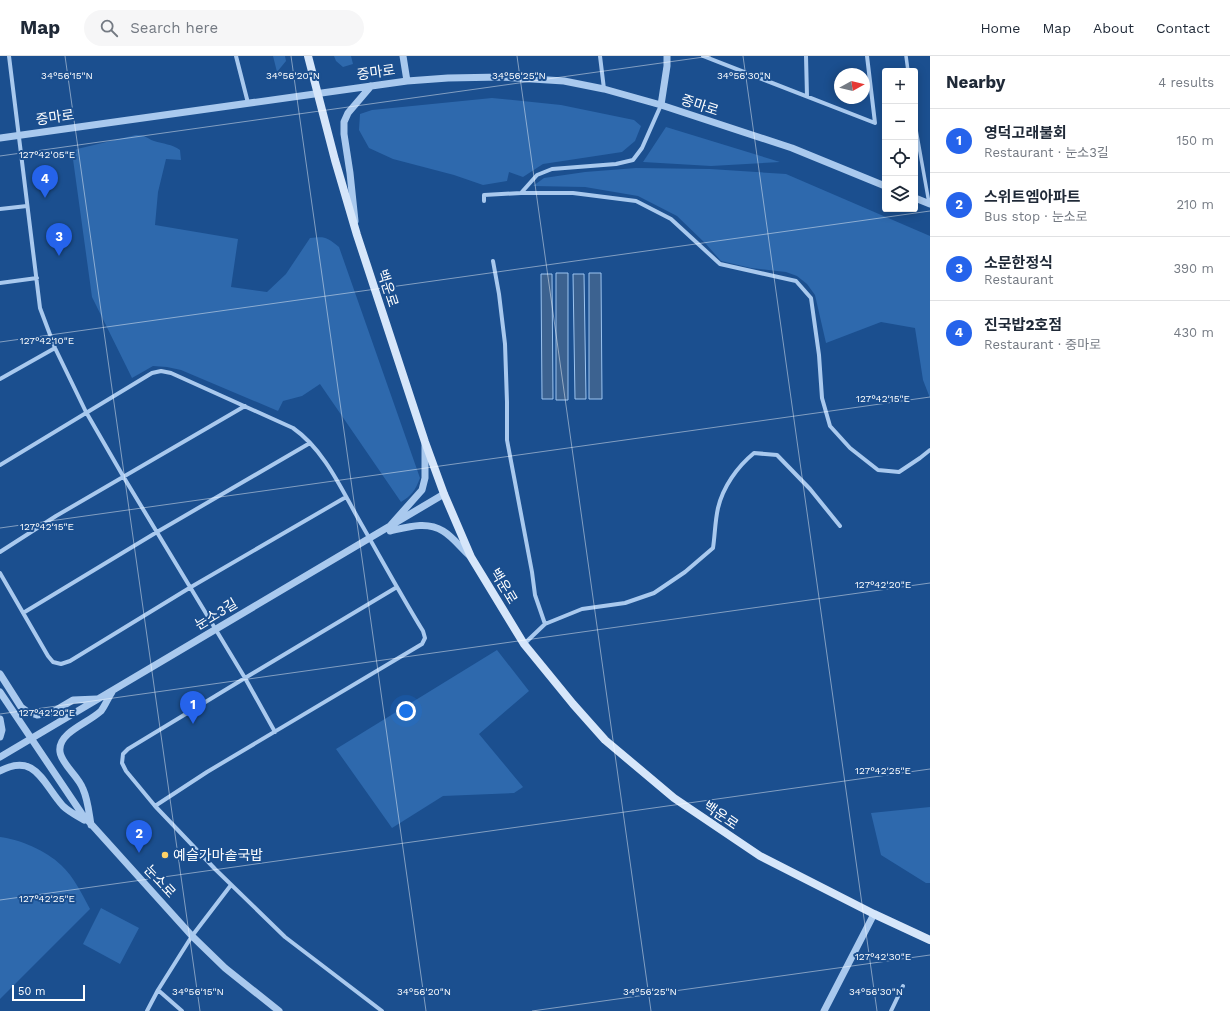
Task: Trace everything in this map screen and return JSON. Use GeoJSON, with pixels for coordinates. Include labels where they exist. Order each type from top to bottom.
{"type":"FeatureCollection","features":[{"type":"Feature","properties":{"kind":"main road","name":"백운로"},"geometry":{"type":"LineString","coordinates":[[308,56],[335,160],[357,235],[425,442],[444,494],[471,557],[524,644],[605,740],[674,798],[760,856],[874,914],[930,940]]}},
{"type":"Feature","properties":{"kind":"street"},"geometry":{"type":"LineString","coordinates":[[9,56],[40,308],[55,348],[86,412],[245,678],[275,732]]}},
{"type":"Feature","properties":{"kind":"street"},"geometry":{"type":"LineString","coordinates":[[236,56],[248,103]]}},
{"type":"Feature","properties":{"kind":"street"},"geometry":{"type":"LineString","coordinates":[[403,56],[406,81]]}},
{"type":"Feature","properties":{"kind":"street"},"geometry":{"type":"LineString","coordinates":[[600,56],[604,89]]}},
{"type":"Feature","properties":{"kind":"street"},"geometry":{"type":"LineString","coordinates":[[521,193],[537,174],[552,169],[616,164],[633,160],[642,148],[661,105],[668,66],[668,56]]}},
{"type":"Feature","properties":{"kind":"street"},"geometry":{"type":"LineString","coordinates":[[703,56],[875,122],[868,56]]}},
{"type":"Feature","properties":{"kind":"street"},"geometry":{"type":"LineString","coordinates":[[806,56],[807,96]]}},
{"type":"Feature","properties":{"kind":"street"},"geometry":{"type":"LineString","coordinates":[[906,56],[908,68]]}},
{"type":"Feature","properties":{"kind":"street","name":"중마로"},"geometry":{"type":"LineString","coordinates":[[0,138],[406,81],[448,78],[502,77],[564,81],[604,89],[661,105],[792,148],[882,185]]}},
{"type":"Feature","properties":{"kind":"street"},"geometry":{"type":"LineString","coordinates":[[357,235],[344,134],[344,122],[348,113],[371,86]]}},
{"type":"Feature","properties":{"kind":"street"},"geometry":{"type":"LineString","coordinates":[[918,140],[930,203],[918,199]]}},
{"type":"Feature","properties":{"kind":"street"},"geometry":{"type":"LineString","coordinates":[[484,202],[484,195],[521,193],[573,194],[636,201],[671,219],[720,264],[796,281],[811,298],[819,355],[822,398],[830,426],[850,448],[878,470],[899,472],[930,450]]}},
{"type":"Feature","properties":{"kind":"street"},"geometry":{"type":"LineString","coordinates":[[0,209],[27,206]]}},
{"type":"Feature","properties":{"kind":"street"},"geometry":{"type":"LineString","coordinates":[[493,261],[499,294],[505,344],[507,402],[506,440],[532,572],[535,595],[545,624]]}},
{"type":"Feature","properties":{"kind":"street"},"geometry":{"type":"LineString","coordinates":[[0,283],[37,278]]}},
{"type":"Feature","properties":{"kind":"street"},"geometry":{"type":"LineString","coordinates":[[0,379],[55,348]]}},
{"type":"Feature","properties":{"kind":"street"},"geometry":{"type":"LineString","coordinates":[[0,465],[152,373],[171,373],[293,428],[310,442],[321,454],[423,631],[425,638],[422,644],[155,806]]}},
{"type":"Feature","properties":{"kind":"street"},"geometry":{"type":"LineString","coordinates":[[0,552],[123,476],[245,406]]}},
{"type":"Feature","properties":{"kind":"street"},"geometry":{"type":"LineString","coordinates":[[24,613],[157,532],[310,442]]}},
{"type":"Feature","properties":{"kind":"street"},"geometry":{"type":"LineString","coordinates":[[425,442],[425,478],[422,490],[389,527],[390,531],[420,525],[430,526],[444,531],[471,557]]}},
{"type":"Feature","properties":{"kind":"street"},"geometry":{"type":"LineString","coordinates":[[524,644],[545,624],[582,608],[625,602],[654,593],[686,572],[713,548],[718,507],[726,487],[743,462],[754,453],[777,455],[810,489],[840,526]]}},
{"type":"Feature","properties":{"kind":"street","name":"눈소3길"},"geometry":{"type":"LineString","coordinates":[[0,757],[444,494]]}},
{"type":"Feature","properties":{"kind":"street"},"geometry":{"type":"LineString","coordinates":[[0,573],[53,662],[61,664],[70,661],[191,587],[346,497]]}},
{"type":"Feature","properties":{"kind":"street"},"geometry":{"type":"LineString","coordinates":[[382,1011],[285,937],[231,885],[155,806],[126,771],[122,763],[123,754],[128,749],[397,587]]}},
{"type":"Feature","properties":{"kind":"street"},"geometry":{"type":"LineString","coordinates":[[0,674],[21,707],[28,712],[37,715],[51,713],[73,700],[98,699]]}},
{"type":"Feature","properties":{"kind":"street"},"geometry":{"type":"LineString","coordinates":[[91,825],[83,788],[65,764],[61,756],[60,747],[63,738],[102,710],[112,690]]}},
{"type":"Feature","properties":{"kind":"street","name":"눈소로"},"geometry":{"type":"LineString","coordinates":[[0,692],[82,814],[91,825],[192,936],[225,968],[279,1011]]}},
{"type":"Feature","properties":{"kind":"street"},"geometry":{"type":"LineString","coordinates":[[0,719],[2,730],[0,737]]}},
{"type":"Feature","properties":{"kind":"street"},"geometry":{"type":"LineString","coordinates":[[0,771],[12,766],[31,767],[39,773],[64,807],[91,825]]}},
{"type":"Feature","properties":{"kind":"street"},"geometry":{"type":"LineString","coordinates":[[147,1011],[158,990],[192,936],[231,885]]}},
{"type":"Feature","properties":{"kind":"street"},"geometry":{"type":"LineString","coordinates":[[824,1011],[874,914]]}},
{"type":"Feature","properties":{"kind":"street"},"geometry":{"type":"LineString","coordinates":[[891,1011],[903,986]]}},
{"type":"Feature","properties":{"kind":"street"},"geometry":{"type":"LineString","coordinates":[[158,990],[182,1011]]}},
{"type":"Feature","properties":{"kind":"shaded area"},"geometry":{"type":"Polygon","coordinates":[[[273,56],[285,56],[286,61],[277,72],[273,56]]]}},
{"type":"Feature","properties":{"kind":"shaded area"},"geometry":{"type":"Polygon","coordinates":[[[334,56],[351,56],[353,64],[343,67],[336,61],[334,56]]]}},
{"type":"Feature","properties":{"kind":"shaded area"},"geometry":{"type":"Polygon","coordinates":[[[492,98],[561,105],[634,120],[641,126],[635,141],[622,152],[543,164],[523,177],[509,172],[507,181],[483,185],[454,175],[393,159],[369,148],[359,130],[360,114],[372,110],[492,98]]]}},
{"type":"Feature","properties":{"kind":"shaded area"},"geometry":{"type":"Polygon","coordinates":[[[666,127],[780,162],[711,166],[643,162],[666,127]]]}},
{"type":"Feature","properties":{"kind":"shaded area"},"geometry":{"type":"Polygon","coordinates":[[[136,135],[144,136],[154,141],[174,146],[180,150],[181,160],[166,159],[158,192],[155,225],[238,239],[231,287],[267,292],[286,274],[310,238],[326,238],[339,247],[420,478],[411,495],[401,502],[320,384],[302,396],[283,401],[278,411],[181,370],[153,366],[132,378],[92,297],[72,152],[77,149],[136,135]]]}},
{"type":"Feature","properties":{"kind":"shaded area"},"geometry":{"type":"Polygon","coordinates":[[[636,168],[710,169],[786,174],[930,236],[930,398],[923,380],[915,328],[881,322],[826,343],[815,295],[807,284],[797,276],[786,272],[751,268],[721,261],[677,216],[638,196],[585,187],[533,186],[544,178],[585,172],[636,168]]]}},
{"type":"Feature","properties":{"kind":"shaded area"},"geometry":{"type":"Polygon","coordinates":[[[556,273],[568,273],[568,400],[556,400],[556,273]]]}},
{"type":"Feature","properties":{"kind":"shaded area"},"geometry":{"type":"Polygon","coordinates":[[[589,273],[601,273],[602,399],[589,399],[589,273]]]}},
{"type":"Feature","properties":{"kind":"shaded area"},"geometry":{"type":"Polygon","coordinates":[[[541,274],[552,274],[553,399],[542,399],[541,274]]]}},
{"type":"Feature","properties":{"kind":"shaded area"},"geometry":{"type":"Polygon","coordinates":[[[573,274],[584,274],[586,399],[575,399],[573,274]]]}},
{"type":"Feature","properties":{"kind":"shaded area"},"geometry":{"type":"Polygon","coordinates":[[[497,650],[529,691],[479,734],[523,787],[514,793],[443,796],[392,828],[336,749],[497,650]]]}},
{"type":"Feature","properties":{"kind":"shaded area"},"geometry":{"type":"Polygon","coordinates":[[[930,807],[930,883],[926,883],[881,855],[871,813],[930,807]]]}},
{"type":"Feature","properties":{"kind":"shaded area"},"geometry":{"type":"Polygon","coordinates":[[[0,837],[16,840],[32,846],[55,860],[74,880],[90,909],[0,999],[0,837]]]}},
{"type":"Feature","properties":{"kind":"shaded area"},"geometry":{"type":"Polygon","coordinates":[[[101,908],[139,928],[120,964],[83,944],[101,908]]]}},
{"type":"Feature","properties":{"kind":"place","name":"진국밥2호점"},"geometry":{"type":"Point","coordinates":[45,198]}},
{"type":"Feature","properties":{"kind":"place","name":"소문한정식"},"geometry":{"type":"Point","coordinates":[59,256]}},
{"type":"Feature","properties":{"kind":"place","name":"영덕고래불회"},"geometry":{"type":"Point","coordinates":[193,724]}},
{"type":"Feature","properties":{"kind":"place","name":"스위트엠아파트"},"geometry":{"type":"Point","coordinates":[139,853]}},
{"type":"Feature","properties":{"kind":"place","name":"예슬가마솥국밥"},"geometry":{"type":"Point","coordinates":[165,855]}}]}
